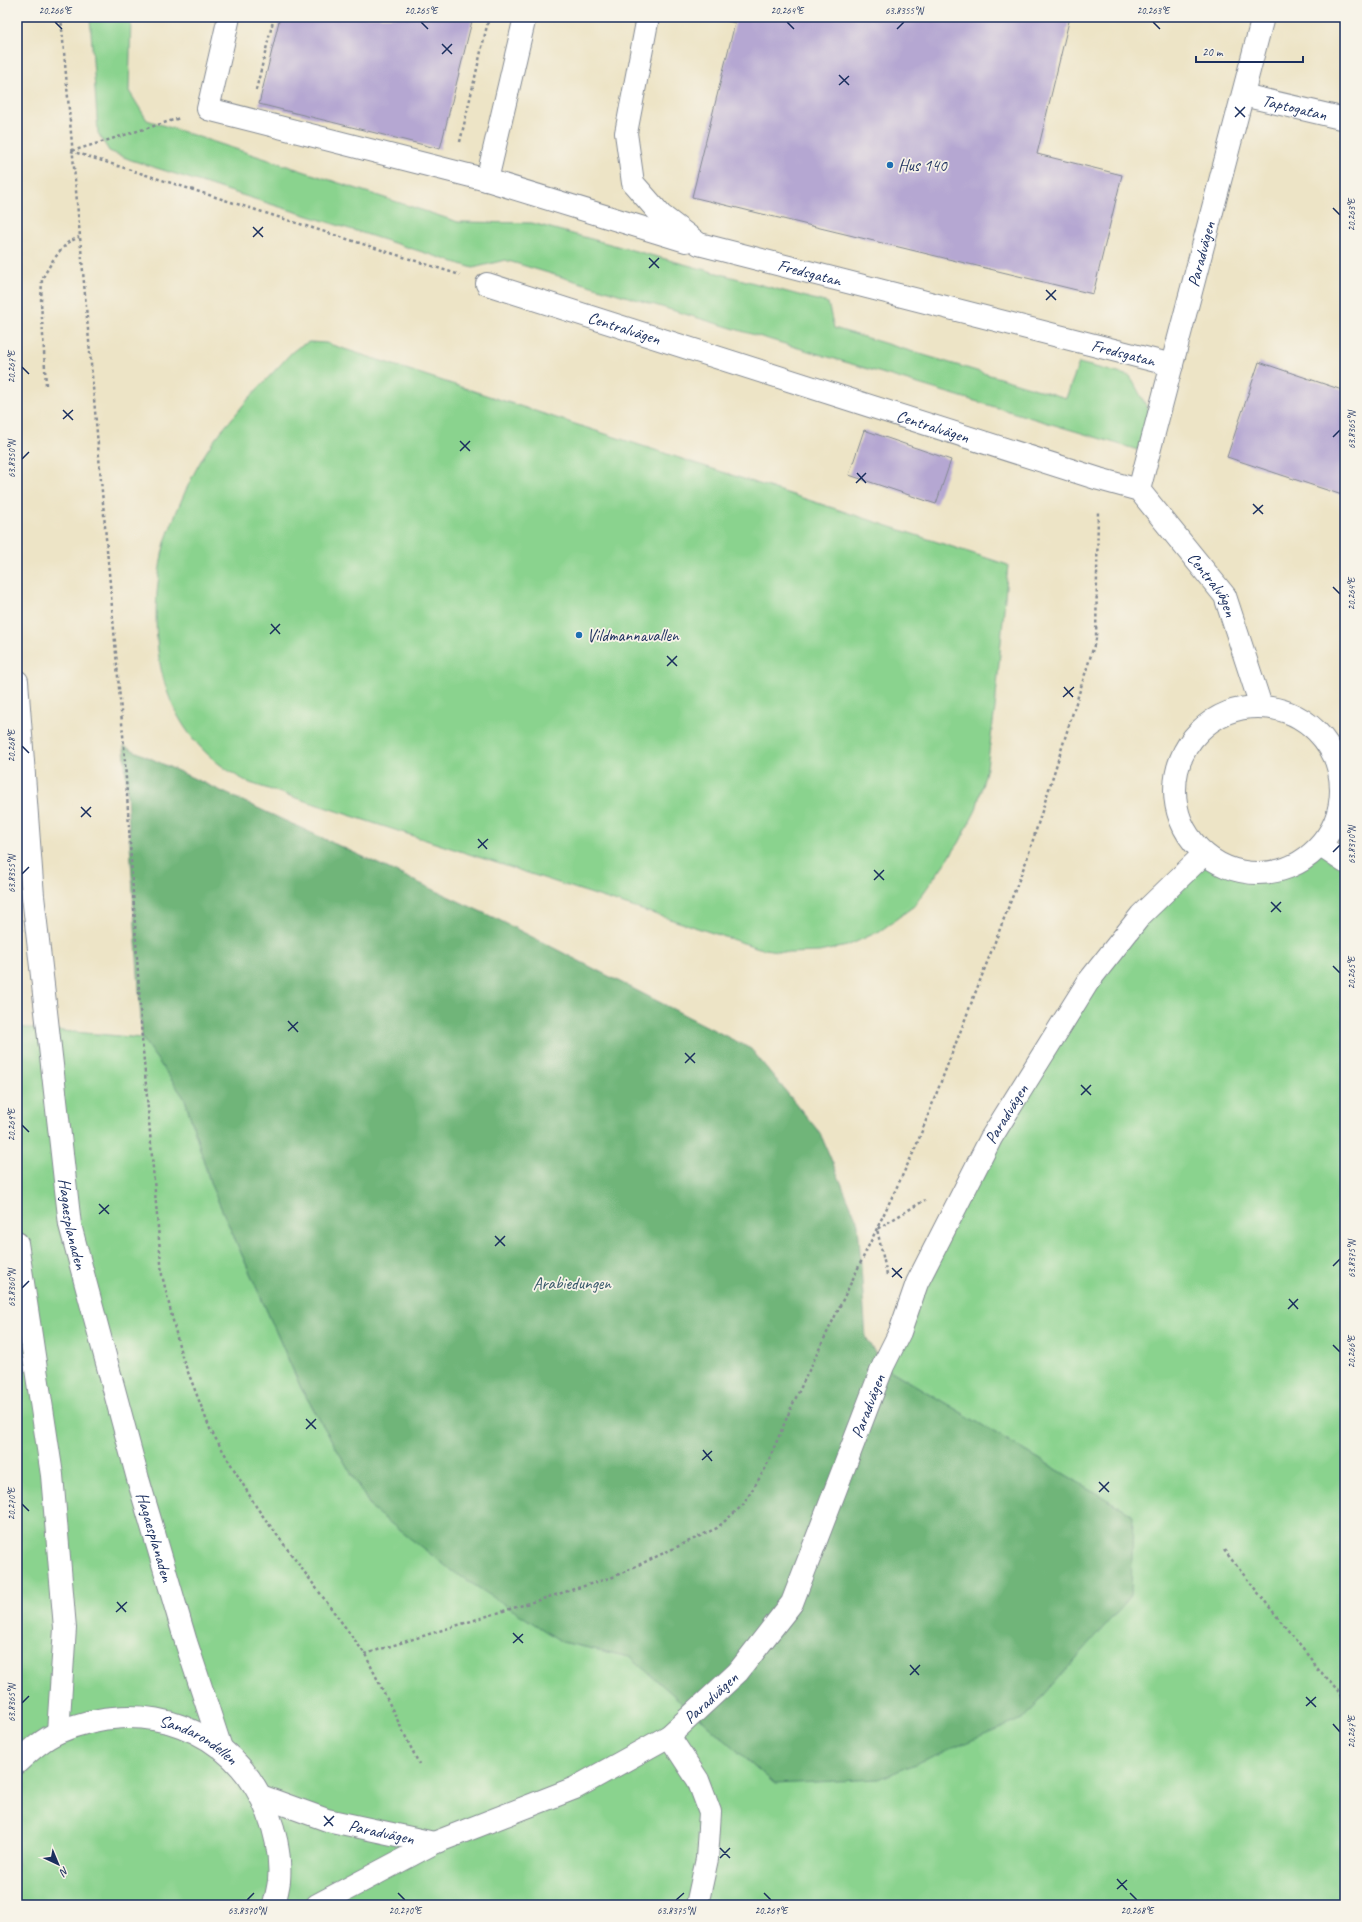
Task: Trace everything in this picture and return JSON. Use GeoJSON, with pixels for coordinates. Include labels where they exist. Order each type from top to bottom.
{"type":"FeatureCollection","features":[{"type":"Feature","properties":{"kind":"street"},"geometry":{"type":"LineString","coordinates":[[229,17],[208,109],[487,180],[699,244]]}},
{"type":"Feature","properties":{"kind":"street"},"geometry":{"type":"LineString","coordinates":[[487,180],[525,17]]}},
{"type":"Feature","properties":{"kind":"street","name":"Fredsgatan"},"geometry":{"type":"LineString","coordinates":[[648,17],[626,133],[633,183],[661,215],[699,244],[1172,365]]}},
{"type":"Feature","properties":{"kind":"street","name":"Paradvägen"},"geometry":{"type":"LineString","coordinates":[[1138,490],[1263,17]]}},
{"type":"Feature","properties":{"kind":"street","name":"Taptogatan"},"geometry":{"type":"LineString","coordinates":[[1243,95],[1345,119]]}},
{"type":"Feature","properties":{"kind":"street","name":"Centralvägen"},"geometry":{"type":"LineString","coordinates":[[488,284],[1098,479],[1138,490],[1225,596],[1261,706]]}},
{"type":"Feature","properties":{"kind":"street","name":"Hagaesplanaden"},"geometry":{"type":"LineString","coordinates":[[17,681],[33,896],[70,1225],[138,1479],[186,1642],[221,1748]]}},
{"type":"Feature","properties":{"kind":"street"},"geometry":{"type":"LineString","coordinates":[[1261,706],[1299,717],[1324,738],[1339,767],[1341,800],[1330,832],[1321,846],[1298,863],[1270,872],[1232,870],[1204,854],[1184,829],[1174,797],[1178,765],[1199,730],[1228,712],[1261,706]]}},
{"type":"Feature","properties":{"kind":"street"},"geometry":{"type":"LineString","coordinates":[[1321,846],[1345,862]]}},
{"type":"Feature","properties":{"kind":"street","name":"Paradvägen"},"geometry":{"type":"LineString","coordinates":[[317,1905],[434,1842],[576,1788],[669,1736],[738,1672],[792,1603],[883,1366],[900,1332],[917,1283],[991,1138],[1088,982],[1140,915],[1204,854]]}},
{"type":"Feature","properties":{"kind":"street"},"geometry":{"type":"LineString","coordinates":[[17,1243],[52,1475],[65,1620],[58,1732]]}},
{"type":"Feature","properties":{"kind":"street","name":"Sandarondellen"},"geometry":{"type":"LineString","coordinates":[[17,1762],[36,1746],[58,1732],[95,1719],[139,1716],[170,1722],[198,1733],[221,1748],[245,1772],[261,1796],[275,1831],[279,1860],[279,1881],[274,1905]]}},
{"type":"Feature","properties":{"kind":"street"},"geometry":{"type":"LineString","coordinates":[[669,1736],[698,1780],[710,1812],[707,1859],[697,1905]]}},
{"type":"Feature","properties":{"kind":"street","name":"Paradvägen"},"geometry":{"type":"LineString","coordinates":[[261,1796],[327,1820],[434,1842]]}},
{"type":"Feature","properties":{"kind":"path"},"geometry":{"type":"LineString","coordinates":[[61,17],[71,151],[124,746],[142,1038],[162,1275],[181,1354],[210,1428],[257,1508],[365,1654],[418,1764]]}},
{"type":"Feature","properties":{"kind":"path"},"geometry":{"type":"LineString","coordinates":[[250,119],[274,17]]}},
{"type":"Feature","properties":{"kind":"path"},"geometry":{"type":"LineString","coordinates":[[453,172],[489,17]]}},
{"type":"Feature","properties":{"kind":"path"},"geometry":{"type":"LineString","coordinates":[[71,151],[208,109]]}},
{"type":"Feature","properties":{"kind":"path"},"geometry":{"type":"LineString","coordinates":[[71,151],[488,284]]}},
{"type":"Feature","properties":{"kind":"path"},"geometry":{"type":"LineString","coordinates":[[46,385],[41,302],[42,279],[53,260],[67,243],[79,236]]}},
{"type":"Feature","properties":{"kind":"path"},"geometry":{"type":"LineString","coordinates":[[365,1654],[613,1577],[717,1528],[743,1505],[765,1469],[791,1408],[915,1149],[1027,859],[1096,639],[1098,479]]}},
{"type":"Feature","properties":{"kind":"path"},"geometry":{"type":"LineString","coordinates":[[1224,1550],[1345,1702]]}},
{"type":"Feature","properties":{"kind":"green space"},"geometry":{"type":"Polygon","coordinates":[[[90,17],[131,17],[129,91],[147,120],[458,222],[532,223],[828,303],[834,328],[1066,398],[1079,363],[1130,376],[1149,411],[1138,450],[505,260],[473,268],[131,160],[109,151],[98,133],[90,17]]]}},
{"type":"Feature","properties":{"kind":"green space","name":"Vildmannavallen"},"geometry":{"type":"Polygon","coordinates":[[[309,342],[326,343],[1008,565],[995,708],[987,767],[976,810],[959,843],[914,906],[880,931],[847,946],[819,952],[789,953],[759,948],[250,783],[224,767],[202,749],[185,728],[172,704],[163,679],[158,652],[156,623],[157,593],[166,538],[189,484],[201,460],[215,439],[290,354],[309,342]]]}},
{"type":"Feature","properties":{"kind":"green space","name":"Arabiedungen"},"geometry":{"type":"Polygon","coordinates":[[[124,746],[499,920],[751,1049],[820,1133],[858,1223],[866,1338],[883,1366],[1133,1515],[1131,1596],[1023,1719],[879,1779],[775,1784],[630,1657],[562,1642],[451,1570],[372,1509],[301,1388],[211,1185],[185,1099],[142,1038],[124,746]]]}},
{"type":"Feature","properties":{"kind":"green space"},"geometry":{"type":"Polygon","coordinates":[[[1321,846],[1345,862],[1345,1905],[17,1905],[17,1027],[142,1038],[185,1099],[211,1185],[301,1388],[372,1509],[562,1642],[630,1657],[775,1784],[1133,1515],[883,1366],[917,1283],[1088,982],[1204,854],[1232,869],[1270,872],[1298,863],[1321,846]]]}},
{"type":"Feature","properties":{"kind":"building"},"geometry":{"type":"Polygon","coordinates":[[[280,17],[473,17],[440,149],[259,104],[280,17]]]}},
{"type":"Feature","properties":{"kind":"building","name":"Hus 140"},"geometry":{"type":"Polygon","coordinates":[[[712,17],[1070,17],[1037,154],[1122,175],[1093,294],[692,197],[735,23],[712,17]]]}},
{"type":"Feature","properties":{"kind":"building"},"geometry":{"type":"Polygon","coordinates":[[[1259,362],[1345,391],[1345,496],[1227,457],[1259,362]]]}},
{"type":"Feature","properties":{"kind":"building"},"geometry":{"type":"Polygon","coordinates":[[[864,430],[951,460],[936,504],[849,475],[864,430]]]}},
{"type":"Feature","properties":{"kind":"place","name":"Hus 140"},"geometry":{"type":"Point","coordinates":[890,165]}},
{"type":"Feature","properties":{"kind":"place","name":"Vildmannavallen"},"geometry":{"type":"Point","coordinates":[579,635]}}]}
